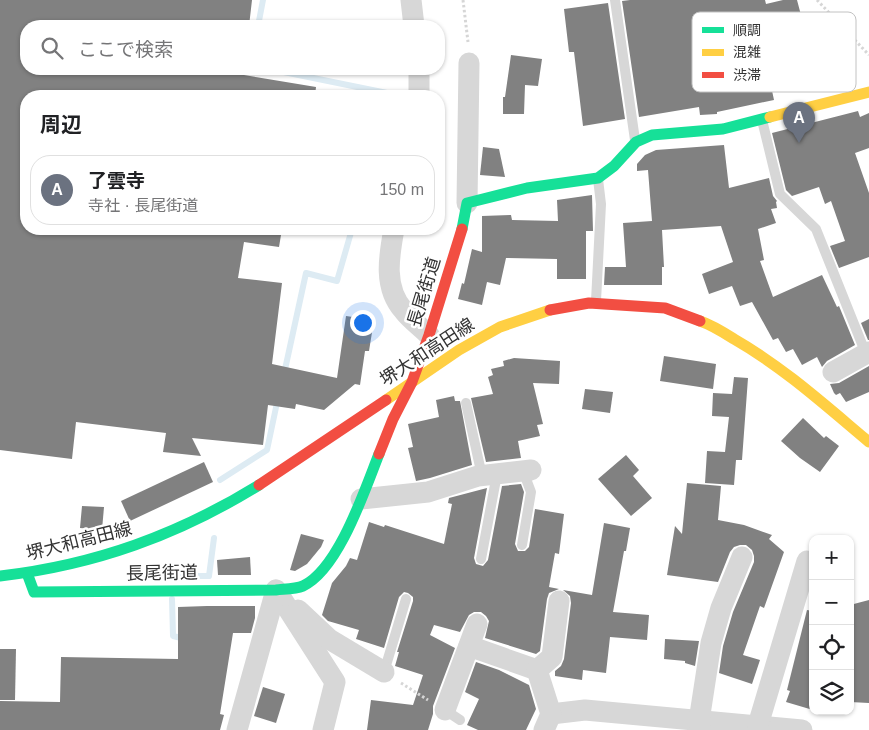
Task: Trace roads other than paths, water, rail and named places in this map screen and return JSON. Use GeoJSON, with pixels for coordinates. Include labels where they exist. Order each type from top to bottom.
{"type":"FeatureCollection","features":[{"type":"Feature","properties":{"kind":"street"},"geometry":{"type":"LineString","coordinates":[[411,0],[413,20]]}},
{"type":"Feature","properties":{"kind":"street"},"geometry":{"type":"LineString","coordinates":[[470,63],[467,203],[527,188],[598,178],[614,166],[636,142],[652,135],[723,129],[869,92]]}},
{"type":"Feature","properties":{"kind":"street"},"geometry":{"type":"LineString","coordinates":[[418,90],[419,75]]}},
{"type":"Feature","properties":{"kind":"street","name":"長尾街道"},"geometry":{"type":"LineString","coordinates":[[27,573],[34,592],[276,590],[302,586],[317,576],[334,556],[361,499],[393,419],[412,382],[429,335],[465,220],[467,203]]}},
{"type":"Feature","properties":{"kind":"street"},"geometry":{"type":"LineString","coordinates":[[393,235],[388,261],[390,288],[402,310],[429,335]]}},
{"type":"Feature","properties":{"kind":"street","name":"堺大和高田線"},"geometry":{"type":"LineString","coordinates":[[0,576],[27,573],[91,560],[136,546],[182,527],[230,502],[289,466],[460,350],[500,327],[543,312],[588,303],[665,308],[709,324],[754,351],[811,394],[869,442]]}},
{"type":"Feature","properties":{"kind":"street"},"geometry":{"type":"LineString","coordinates":[[833,372],[867,353]]}},
{"type":"Feature","properties":{"kind":"street"},"geometry":{"type":"LineString","coordinates":[[361,499],[428,492],[490,475],[527,470]]}},
{"type":"Feature","properties":{"kind":"street"},"geometry":{"type":"LineString","coordinates":[[699,725],[710,643],[721,608],[742,557]]}},
{"type":"Feature","properties":{"kind":"street"},"geometry":{"type":"LineString","coordinates":[[758,725],[807,561]]}},
{"type":"Feature","properties":{"kind":"street"},"geometry":{"type":"LineString","coordinates":[[276,590],[329,639],[384,672]]}},
{"type":"Feature","properties":{"kind":"street"},"geometry":{"type":"LineString","coordinates":[[237,730],[276,590]]}},
{"type":"Feature","properties":{"kind":"street"},"geometry":{"type":"LineString","coordinates":[[276,590],[335,682],[323,730]]}},
{"type":"Feature","properties":{"kind":"street"},"geometry":{"type":"LineString","coordinates":[[537,670],[552,657],[559,601]]}},
{"type":"Feature","properties":{"kind":"street"},"geometry":{"type":"LineString","coordinates":[[452,715],[469,646],[477,624]]}},
{"type":"Feature","properties":{"kind":"street"},"geometry":{"type":"LineString","coordinates":[[469,646],[537,670]]}},
{"type":"Feature","properties":{"kind":"street"},"geometry":{"type":"LineString","coordinates":[[537,670],[547,722],[585,710],[699,725],[758,725],[802,730]]}},
{"type":"Feature","properties":{"kind":"lane"},"geometry":{"type":"LineString","coordinates":[[615,0],[636,142]]}},
{"type":"Feature","properties":{"kind":"lane"},"geometry":{"type":"LineString","coordinates":[[762,119],[780,194],[816,229],[867,353]]}},
{"type":"Feature","properties":{"kind":"lane"},"geometry":{"type":"LineString","coordinates":[[596,304],[601,204],[598,178]]}},
{"type":"Feature","properties":{"kind":"lane"},"geometry":{"type":"LineString","coordinates":[[466,403],[490,475],[481,558]]}},
{"type":"Feature","properties":{"kind":"lane"},"geometry":{"type":"LineString","coordinates":[[522,545],[531,492],[527,470]]}},
{"type":"Feature","properties":{"kind":"lane"},"geometry":{"type":"LineString","coordinates":[[384,672],[406,599]]}},
{"type":"Feature","properties":{"kind":"waterway"},"geometry":{"type":"LineString","coordinates":[[259,20],[263,0]]}},
{"type":"Feature","properties":{"kind":"waterway"},"geometry":{"type":"LineString","coordinates":[[298,75],[372,90]]}},
{"type":"Feature","properties":{"kind":"waterway"},"geometry":{"type":"LineString","coordinates":[[284,374],[306,273],[337,281],[350,235]]}},
{"type":"Feature","properties":{"kind":"waterway"},"geometry":{"type":"LineString","coordinates":[[220,480],[267,450],[278,398]]}},
{"type":"Feature","properties":{"kind":"waterway"},"geometry":{"type":"LineString","coordinates":[[171,576],[209,576],[214,538]]}},
{"type":"Feature","properties":{"kind":"waterway"},"geometry":{"type":"LineString","coordinates":[[172,599],[173,636],[185,639]]}},
{"type":"Feature","properties":{"kind":"place","name":"了雲寺"},"geometry":{"type":"Point","coordinates":[799,143]}}]}
